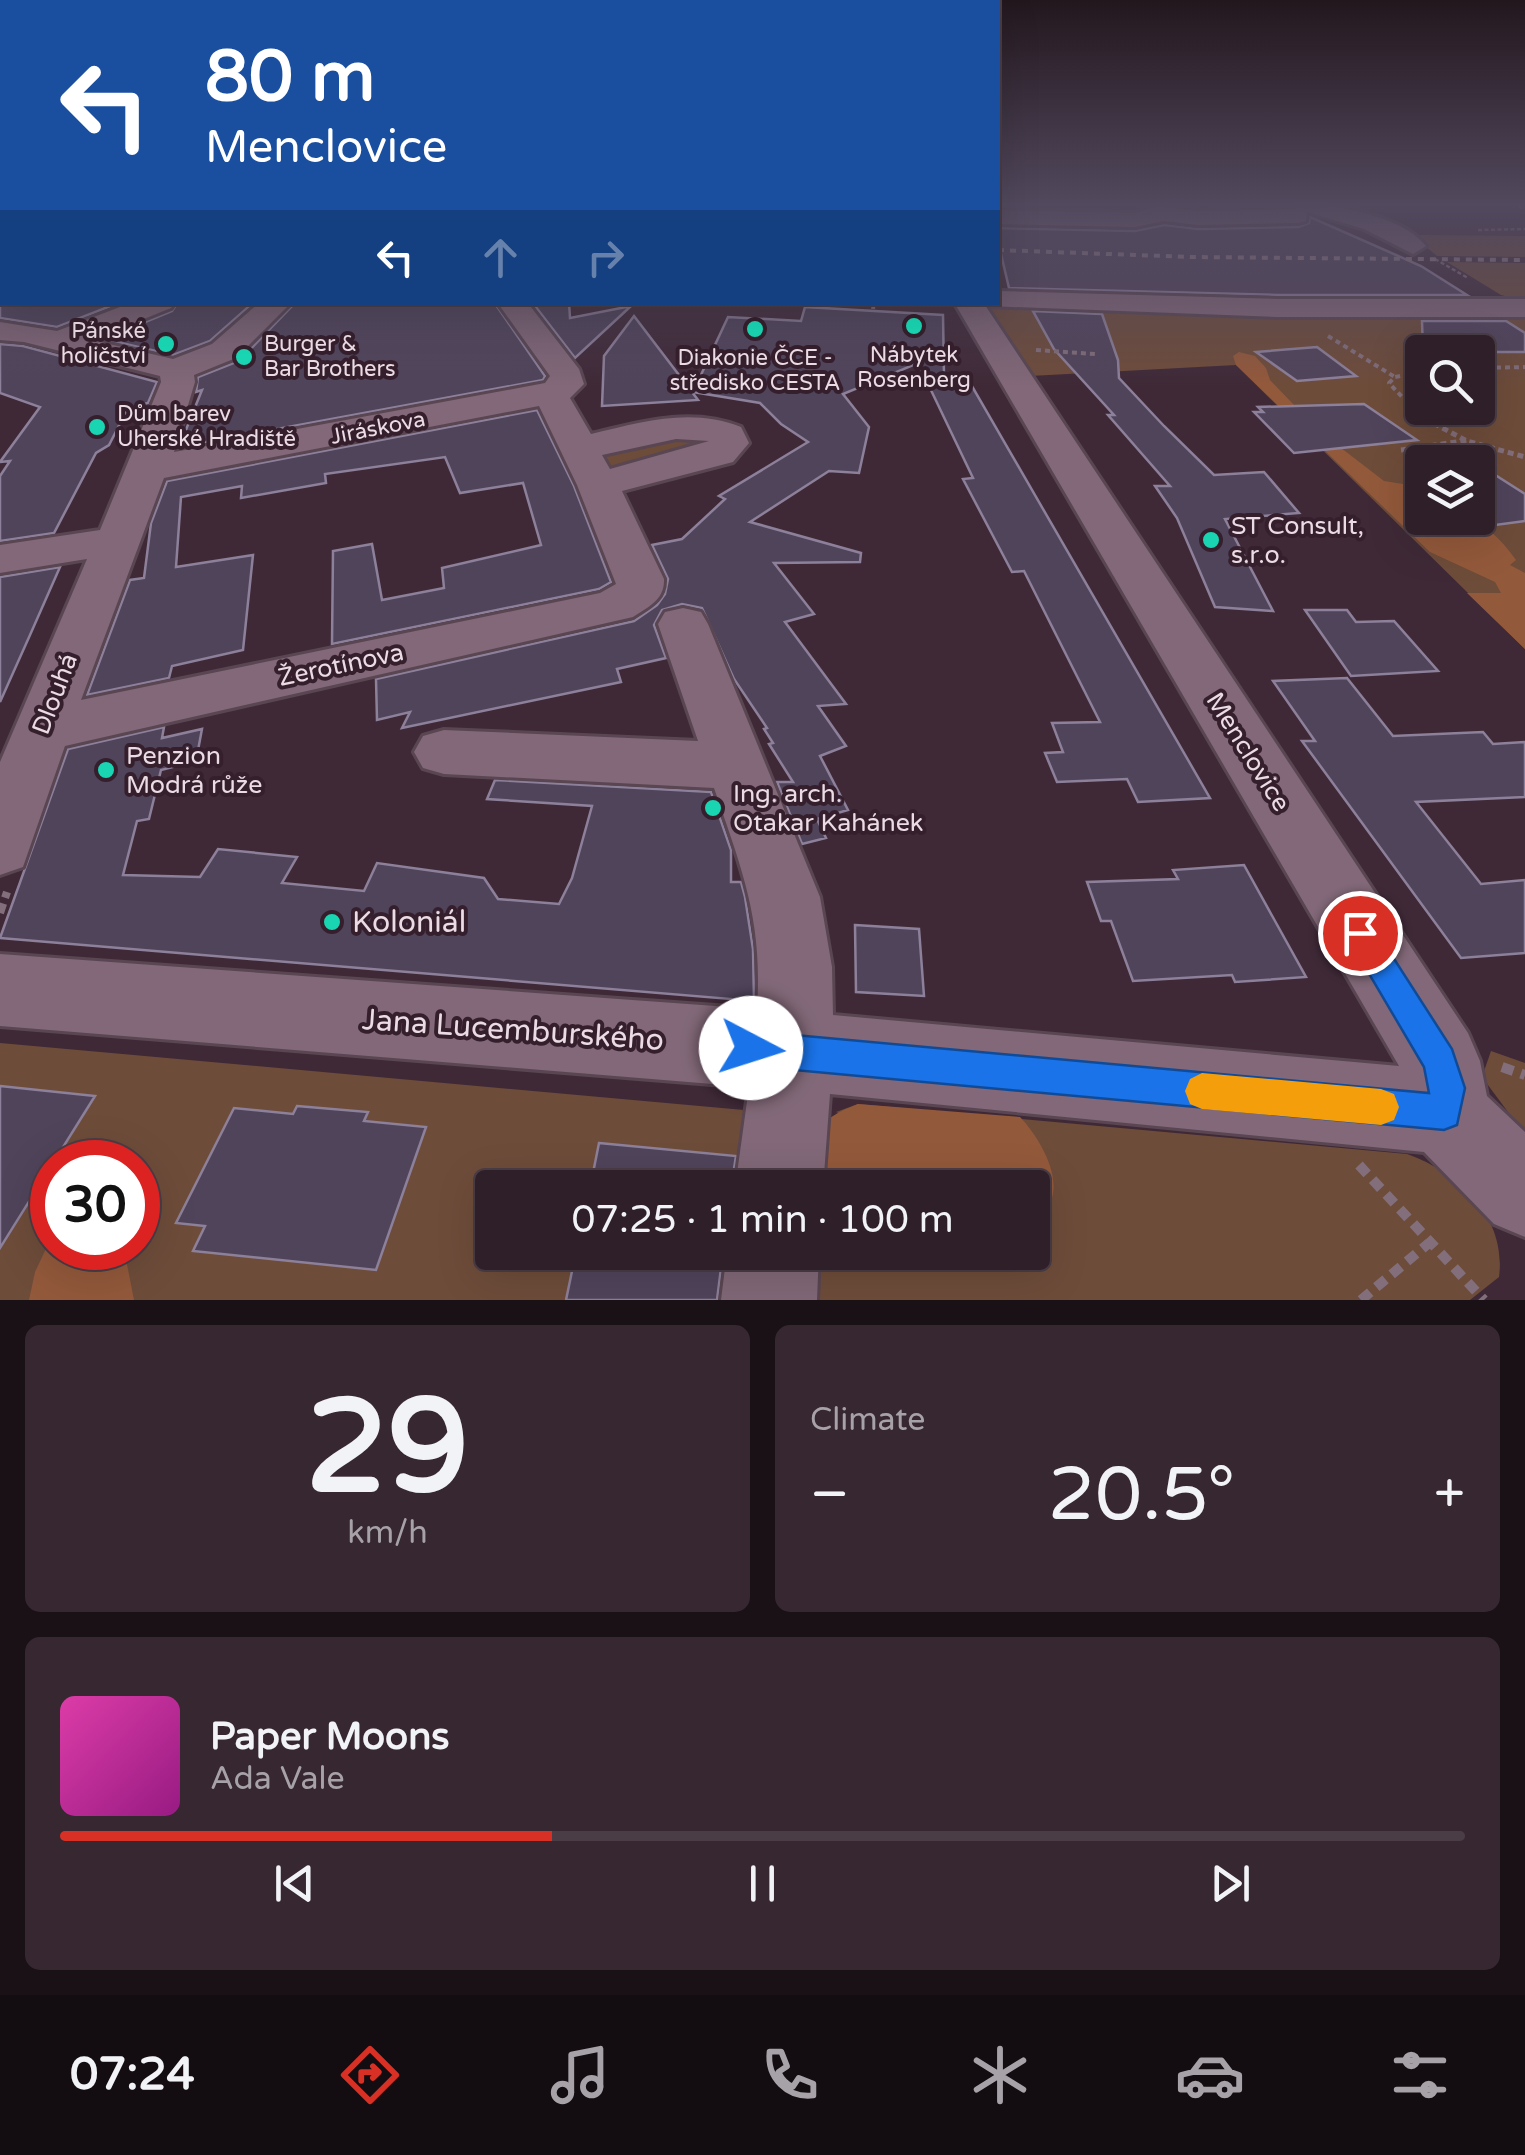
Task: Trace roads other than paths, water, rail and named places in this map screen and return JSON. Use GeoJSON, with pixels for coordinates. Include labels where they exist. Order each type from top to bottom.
{"type":"FeatureCollection","features":[{"type":"Feature","properties":{"kind":"street"},"geometry":{"type":"LineString","coordinates":[[1150,305],[1137,284],[1421,287]]}},
{"type":"Feature","properties":{"kind":"street"},"geometry":{"type":"LineString","coordinates":[[1000,300],[1058,290],[1150,305],[1525,308]]}},
{"type":"Feature","properties":{"kind":"street"},"geometry":{"type":"LineString","coordinates":[[61,341],[154,305]]}},
{"type":"Feature","properties":{"kind":"street"},"geometry":{"type":"LineString","coordinates":[[12,332],[176,370],[224,351],[251,305]]}},
{"type":"Feature","properties":{"kind":"street"},"geometry":{"type":"LineString","coordinates":[[513,305],[567,376],[567,384],[551,394],[640,579],[660,609],[735,760],[793,927],[795,974],[780,1170]]}},
{"type":"Feature","properties":{"kind":"street","name":"Menclovice"},"geometry":{"type":"LineString","coordinates":[[970,305],[1442,1086],[1525,1194]]}},
{"type":"Feature","properties":{"kind":"street","name":"Dlouhá"},"geometry":{"type":"LineString","coordinates":[[6,862],[41,730],[146,469],[178,382],[176,370]]}},
{"type":"Feature","properties":{"kind":"street","name":"Jiráskova"},"geometry":{"type":"LineString","coordinates":[[146,469],[551,394]]}},
{"type":"Feature","properties":{"kind":"street"},"geometry":{"type":"LineString","coordinates":[[0,559],[114,542]]}},
{"type":"Feature","properties":{"kind":"street","name":"Žerotínova"},"geometry":{"type":"LineString","coordinates":[[41,730],[615,606],[660,609]]}},
{"type":"Feature","properties":{"kind":"street"},"geometry":{"type":"LineString","coordinates":[[444,752],[718,765],[735,760]]}},
{"type":"Feature","properties":{"kind":"street","name":"Jana Lucemburského"},"geometry":{"type":"LineString","coordinates":[[0,990],[790,1052],[1303,1101],[1442,1086]]}},
{"type":"Feature","properties":{"kind":"street"},"geometry":{"type":"LineString","coordinates":[[770,1300],[772,1270]]}},
{"type":"Feature","properties":{"kind":"place","name":"Nábytek Rosenberg"},"geometry":{"type":"Point","coordinates":[914,326]}},
{"type":"Feature","properties":{"kind":"place","name":"Diakonie ČCE - středisko CESTA"},"geometry":{"type":"Point","coordinates":[755,329]}},
{"type":"Feature","properties":{"kind":"place","name":"Pánské holičství"},"geometry":{"type":"Point","coordinates":[166,344]}},
{"type":"Feature","properties":{"kind":"place","name":"Burger & Bar Brothers"},"geometry":{"type":"Point","coordinates":[244,357]}},
{"type":"Feature","properties":{"kind":"place","name":"Dům barev Uherské Hradiště"},"geometry":{"type":"Point","coordinates":[97,427]}},
{"type":"Feature","properties":{"kind":"place","name":"ST Consult, s.r.o."},"geometry":{"type":"Point","coordinates":[1211,540]}},
{"type":"Feature","properties":{"kind":"place","name":"Penzion Modrá růže"},"geometry":{"type":"Point","coordinates":[106,770]}},
{"type":"Feature","properties":{"kind":"place","name":"Ing. arch. Otakar Kahánek"},"geometry":{"type":"Point","coordinates":[713,808]}},
{"type":"Feature","properties":{"kind":"place","name":"Koloniál"},"geometry":{"type":"Point","coordinates":[332,922]}}]}
